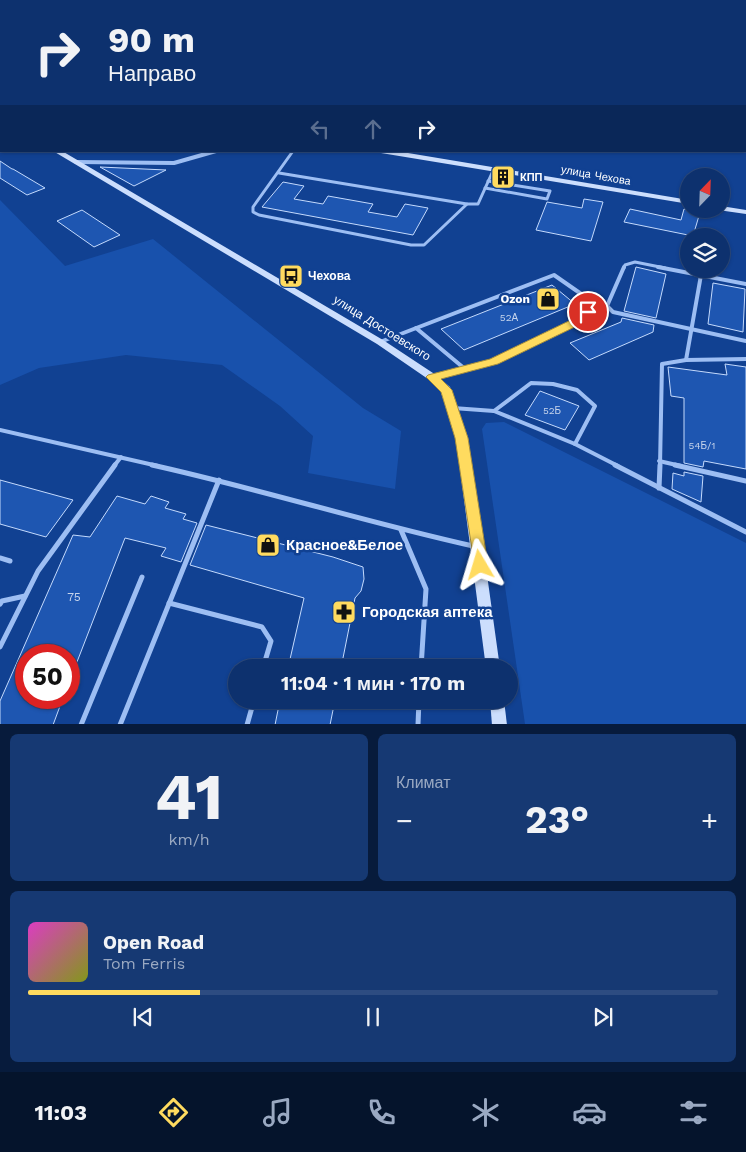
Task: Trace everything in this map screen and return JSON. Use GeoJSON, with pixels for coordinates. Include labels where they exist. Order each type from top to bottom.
{"type":"FeatureCollection","features":[{"type":"Feature","properties":{"kind":"main road","name":"улица Достоевского"},"geometry":{"type":"LineString","coordinates":[[58,152],[380,342],[432,377],[446,390],[462,438],[492,659]]}},
{"type":"Feature","properties":{"kind":"main road","name":"улица Чехова"},"geometry":{"type":"LineString","coordinates":[[386,152],[680,201]]}},
{"type":"Feature","properties":{"kind":"main road"},"geometry":{"type":"LineString","coordinates":[[730,209],[746,212]]}},
{"type":"Feature","properties":{"kind":"main road"},"geometry":{"type":"LineString","coordinates":[[498,709],[500,724]]}},
{"type":"Feature","properties":{"kind":"street"},"geometry":{"type":"LineString","coordinates":[[74,162],[174,163],[212,152]]}},
{"type":"Feature","properties":{"kind":"lane"},"geometry":{"type":"LineString","coordinates":[[292,152],[253,207],[253,212],[259,215],[411,245],[424,244],[429,241],[468,204]]}},
{"type":"Feature","properties":{"kind":"lane"},"geometry":{"type":"LineString","coordinates":[[279,173],[468,204],[478,204],[488,181],[496,170]]}},
{"type":"Feature","properties":{"kind":"lane"},"geometry":{"type":"LineString","coordinates":[[485,188],[547,199],[550,191],[488,181]]}},
{"type":"Feature","properties":{"kind":"lane"},"geometry":{"type":"LineString","coordinates":[[680,271],[635,262],[625,265],[607,306],[613,312],[746,341]]}},
{"type":"Feature","properties":{"kind":"lane"},"geometry":{"type":"LineString","coordinates":[[380,342],[554,275],[587,298],[592,305],[579,320],[494,361],[432,377]]}},
{"type":"Feature","properties":{"kind":"lane"},"geometry":{"type":"LineString","coordinates":[[686,360],[701,278]]}},
{"type":"Feature","properties":{"kind":"lane"},"geometry":{"type":"LineString","coordinates":[[716,278],[746,284]]}},
{"type":"Feature","properties":{"kind":"lane"},"geometry":{"type":"LineString","coordinates":[[416,328],[465,369]]}},
{"type":"Feature","properties":{"kind":"lane"},"geometry":{"type":"LineString","coordinates":[[659,488],[662,364],[686,360],[746,359]]}},
{"type":"Feature","properties":{"kind":"lane"},"geometry":{"type":"LineString","coordinates":[[494,411],[531,383],[553,384],[577,390],[596,406],[575,444]]}},
{"type":"Feature","properties":{"kind":"lane"},"geometry":{"type":"LineString","coordinates":[[453,408],[494,411],[575,444],[746,532]]}},
{"type":"Feature","properties":{"kind":"lane"},"geometry":{"type":"LineString","coordinates":[[0,430],[219,480],[401,530],[478,548]]}},
{"type":"Feature","properties":{"kind":"lane"},"geometry":{"type":"LineString","coordinates":[[0,647],[38,572],[120,457]]}},
{"type":"Feature","properties":{"kind":"lane"},"geometry":{"type":"LineString","coordinates":[[659,461],[746,481]]}},
{"type":"Feature","properties":{"kind":"lane"},"geometry":{"type":"LineString","coordinates":[[120,724],[219,480]]}},
{"type":"Feature","properties":{"kind":"lane"},"geometry":{"type":"LineString","coordinates":[[401,530],[426,589],[422,659]]}},
{"type":"Feature","properties":{"kind":"lane"},"geometry":{"type":"LineString","coordinates":[[0,558],[10,561]]}},
{"type":"Feature","properties":{"kind":"lane"},"geometry":{"type":"LineString","coordinates":[[81,724],[142,578]]}},
{"type":"Feature","properties":{"kind":"lane"},"geometry":{"type":"LineString","coordinates":[[0,604],[2,601],[25,596]]}},
{"type":"Feature","properties":{"kind":"lane"},"geometry":{"type":"LineString","coordinates":[[170,603],[262,627],[271,641],[266,659]]}},
{"type":"Feature","properties":{"kind":"lane"},"geometry":{"type":"LineString","coordinates":[[247,724],[251,709]]}},
{"type":"Feature","properties":{"kind":"lane"},"geometry":{"type":"LineString","coordinates":[[418,724],[419,709]]}},
{"type":"Feature","properties":{"kind":"shaded area"},"geometry":{"type":"Polygon","coordinates":[[[0,200],[65,266],[153,239],[363,408],[401,431],[395,489],[308,473],[313,436],[280,406],[222,365],[126,355],[39,368],[0,385],[0,200]]]}},
{"type":"Feature","properties":{"kind":"shaded area"},"geometry":{"type":"Polygon","coordinates":[[[504,422],[746,543],[746,724],[525,724],[518,676],[518,659],[516,659],[482,429],[486,423],[504,422]]]}},
{"type":"Feature","properties":{"kind":"building"},"geometry":{"type":"Polygon","coordinates":[[[0,161],[45,188],[27,195],[0,178],[0,161]]]}},
{"type":"Feature","properties":{"kind":"building"},"geometry":{"type":"Polygon","coordinates":[[[100,167],[166,170],[134,186],[100,167]]]}},
{"type":"Feature","properties":{"kind":"building"},"geometry":{"type":"Polygon","coordinates":[[[283,182],[304,186],[294,199],[323,204],[328,196],[373,204],[368,212],[397,217],[405,204],[428,208],[413,235],[262,207],[283,182]]]}},
{"type":"Feature","properties":{"kind":"building"},"geometry":{"type":"Polygon","coordinates":[[[584,199],[603,202],[591,241],[536,230],[547,202],[582,208],[584,199]]]}},
{"type":"Feature","properties":{"kind":"building"},"geometry":{"type":"Polygon","coordinates":[[[630,209],[681,220],[682,218],[698,218],[695,228],[680,228],[680,233],[624,222],[630,209]]]}},
{"type":"Feature","properties":{"kind":"building"},"geometry":{"type":"Polygon","coordinates":[[[82,210],[120,235],[94,247],[57,221],[82,210]]]}},
{"type":"Feature","properties":{"kind":"building"},"geometry":{"type":"Polygon","coordinates":[[[636,267],[666,274],[656,318],[624,311],[636,267]]]}},
{"type":"Feature","properties":{"kind":"building"},"geometry":{"type":"Polygon","coordinates":[[[713,283],[745,289],[743,332],[708,324],[713,283]]]}},
{"type":"Feature","properties":{"kind":"building"},"geometry":{"type":"Polygon","coordinates":[[[552,285],[575,304],[464,350],[441,329],[552,285]]]}},
{"type":"Feature","properties":{"kind":"building"},"geometry":{"type":"Polygon","coordinates":[[[622,318],[654,325],[653,332],[589,360],[570,343],[621,322],[622,318]]]}},
{"type":"Feature","properties":{"kind":"building"},"geometry":{"type":"Polygon","coordinates":[[[725,364],[746,367],[746,469],[704,461],[703,467],[684,463],[684,398],[671,396],[668,367],[727,375],[725,364]]]}},
{"type":"Feature","properties":{"kind":"building"},"geometry":{"type":"Polygon","coordinates":[[[540,391],[579,406],[565,430],[525,415],[540,391]]]}},
{"type":"Feature","properties":{"kind":"building"},"geometry":{"type":"Polygon","coordinates":[[[684,472],[703,476],[701,502],[672,489],[673,473],[684,476],[684,472]]]}},
{"type":"Feature","properties":{"kind":"building"},"geometry":{"type":"Polygon","coordinates":[[[0,480],[73,500],[46,537],[0,524],[0,480]]]}},
{"type":"Feature","properties":{"kind":"building"},"geometry":{"type":"Polygon","coordinates":[[[117,496],[145,504],[151,496],[169,502],[165,508],[186,514],[183,519],[197,523],[181,562],[161,556],[166,548],[125,538],[80,654],[80,644],[25,644],[73,535],[90,537],[117,496]]]}},
{"type":"Feature","properties":{"kind":"building"},"geometry":{"type":"Polygon","coordinates":[[[206,525],[333,557],[363,567],[364,579],[361,591],[355,598],[343,659],[290,659],[304,598],[190,565],[206,525]]]}},
{"type":"Feature","properties":{"kind":"building"},"geometry":{"type":"Polygon","coordinates":[[[15,667],[15,709],[59,709],[53,724],[0,724],[0,701],[15,667]]]}},
{"type":"Feature","properties":{"kind":"building"},"geometry":{"type":"Polygon","coordinates":[[[278,709],[333,709],[330,724],[275,724],[278,709]]]}},
{"type":"Feature","properties":{"kind":"place","name":"КПП"},"geometry":{"type":"Point","coordinates":[503,177]}},
{"type":"Feature","properties":{"kind":"place","name":"Чехова"},"geometry":{"type":"Point","coordinates":[291,276]}},
{"type":"Feature","properties":{"kind":"place","name":"Ozon"},"geometry":{"type":"Point","coordinates":[548,299]}},
{"type":"Feature","properties":{"kind":"place","name":"Красное&Белое"},"geometry":{"type":"Point","coordinates":[268,545]}},
{"type":"Feature","properties":{"kind":"place","name":"Городская аптека"},"geometry":{"type":"Point","coordinates":[344,612]}},
{"type":"Feature","properties":{"kind":"route"},"geometry":{"type":"LineString","coordinates":[[480,565],[462,438],[446,390],[432,377],[494,361],[579,320],[588,312]]}}]}
